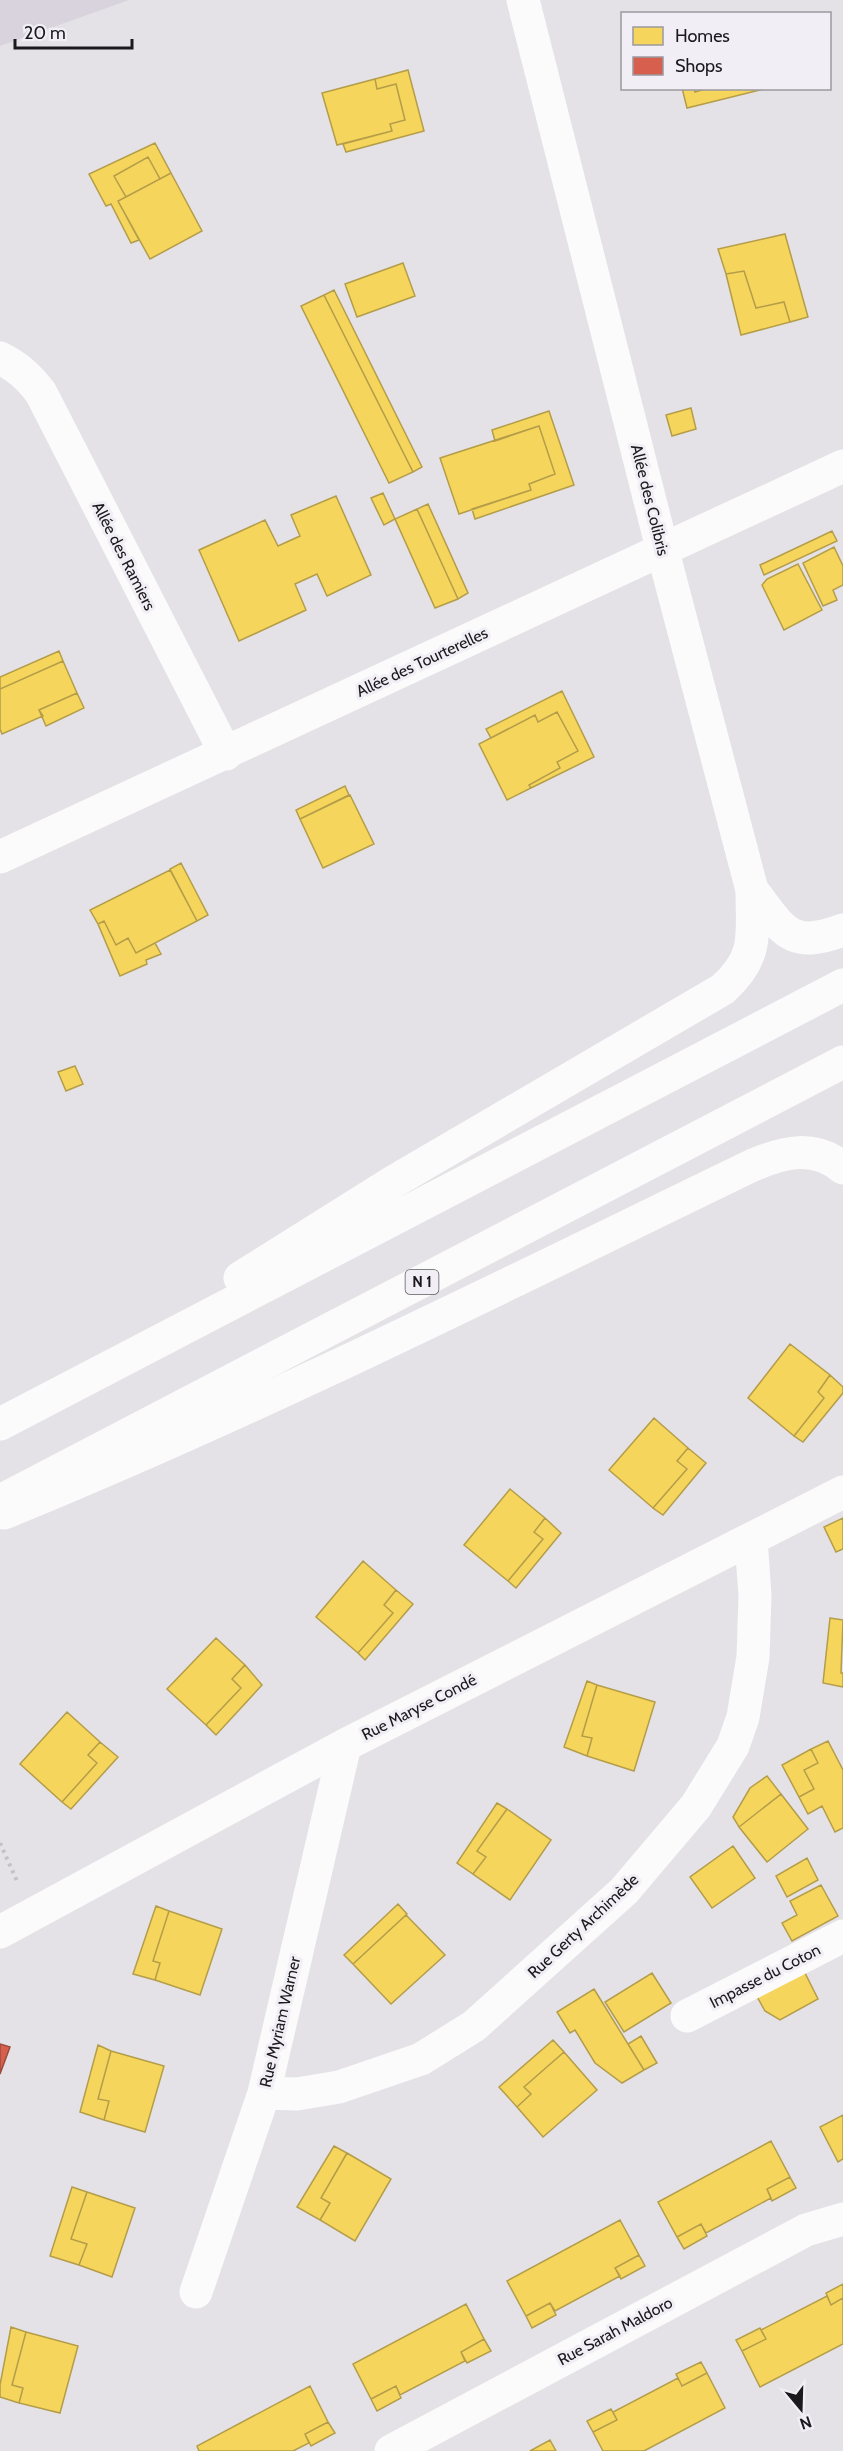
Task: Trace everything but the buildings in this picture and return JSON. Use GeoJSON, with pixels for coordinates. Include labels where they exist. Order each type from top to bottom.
{"type":"FeatureCollection","features":[{"type":"Feature","properties":{"kind":"main road","name":"Allée des Colibris"},"geometry":{"type":"LineString","coordinates":[[523,0],[662,548],[752,890],[784,931],[808,938],[843,930]]}},
{"type":"Feature","properties":{"kind":"main road","name":"Allée des Ramiers"},"geometry":{"type":"LineString","coordinates":[[7,361],[28,376],[41,393],[226,754]]}},
{"type":"Feature","properties":{"kind":"main road","name":"Allée des Tourterelles"},"geometry":{"type":"LineString","coordinates":[[0,857],[843,466]]}},
{"type":"Feature","properties":{"kind":"main road"},"geometry":{"type":"LineString","coordinates":[[51,1398],[384,1188],[723,989],[742,969],[750,951],[752,890]]}},
{"type":"Feature","properties":{"kind":"main road"},"geometry":{"type":"LineString","coordinates":[[0,1424],[843,985]]}},
{"type":"Feature","properties":{"kind":"main road","name":"N 1"},"geometry":{"type":"LineString","coordinates":[[0,1501],[843,1062]]}},
{"type":"Feature","properties":{"kind":"main road"},"geometry":{"type":"LineString","coordinates":[[0,1515],[167,1443],[481,1297],[779,1154],[796,1152],[825,1157],[843,1168]]}},
{"type":"Feature","properties":{"kind":"main road","name":"Rue Maryse Condé"},"geometry":{"type":"LineString","coordinates":[[0,1932],[345,1745],[843,1492]]}},
{"type":"Feature","properties":{"kind":"main road","name":"Rue Gerty Archimède"},"geometry":{"type":"LineString","coordinates":[[264,2093],[297,2094],[339,2087],[421,2059],[474,2026],[624,1891],[696,1806],[733,1746],[743,1717],[753,1657],[755,1596],[751,1539]]}},
{"type":"Feature","properties":{"kind":"main road","name":"Rue Myriam Warner"},"geometry":{"type":"LineString","coordinates":[[196,2292],[264,2093],[345,1745]]}},
{"type":"Feature","properties":{"kind":"main road","name":"Impasse du Coton"},"geometry":{"type":"LineString","coordinates":[[687,2016],[843,1936]]}},
{"type":"Feature","properties":{"kind":"main road","name":"Rue Sarah Maldoro"},"geometry":{"type":"LineString","coordinates":[[391,2451],[806,2230],[843,2219]]}},
{"type":"Feature","properties":{"kind":"shaded area"},"geometry":{"type":"Polygon","coordinates":[[[0,0],[129,0],[0,46],[0,0]]]}}]}
